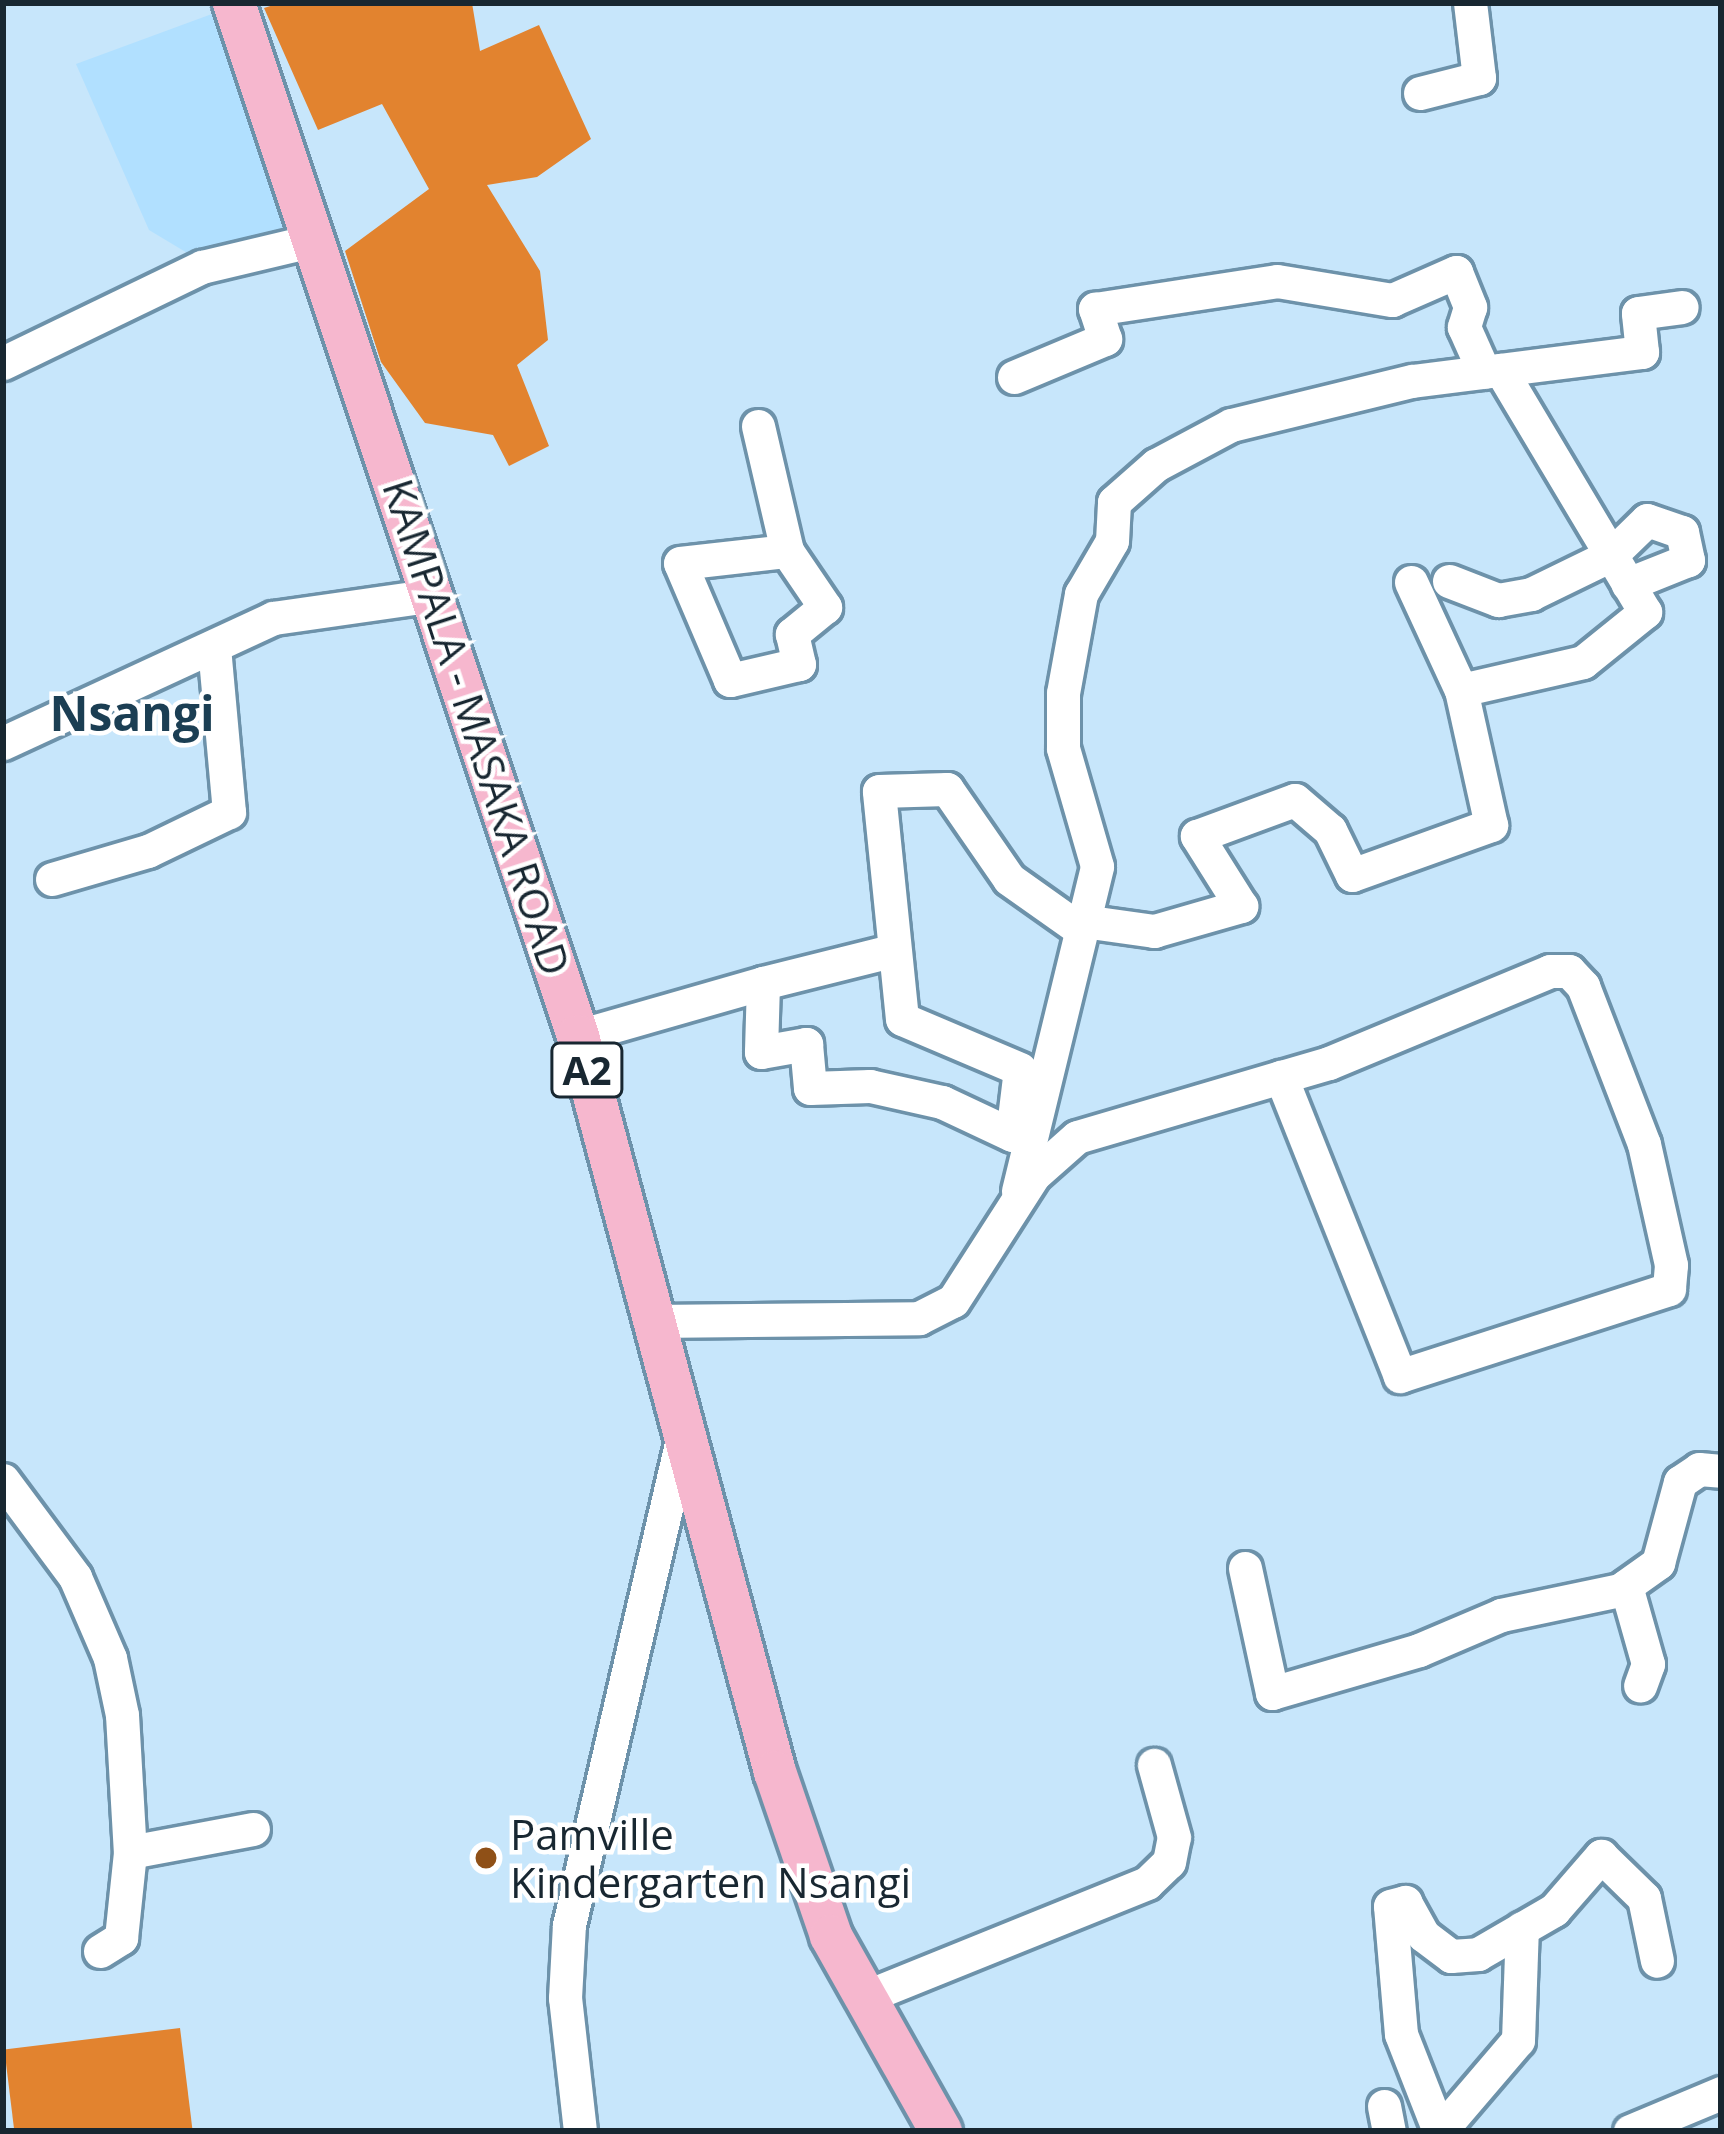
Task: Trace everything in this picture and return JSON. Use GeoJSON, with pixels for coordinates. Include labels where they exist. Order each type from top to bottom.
{"type":"FeatureCollection","features":[{"type":"Feature","properties":{"kind":"main road","name":"KAMPALA - MASAKA ROAD"},"geometry":{"type":"LineString","coordinates":[[245,6],[315,240],[578,1036],[775,1772],[831,1936],[941,2131]]}},
{"type":"Feature","properties":{"kind":"street"},"geometry":{"type":"LineString","coordinates":[[1420,93],[1479,79],[1470,3]]}},
{"type":"Feature","properties":{"kind":"street"},"geometry":{"type":"LineString","coordinates":[[3,363],[202,266],[315,240]]}},
{"type":"Feature","properties":{"kind":"street"},"geometry":{"type":"LineString","coordinates":[[1014,376],[1106,339],[1095,309],[1277,281],[1392,300],[1456,272],[1469,307],[1464,327],[1636,594]]}},
{"type":"Feature","properties":{"kind":"street"},"geometry":{"type":"LineString","coordinates":[[1016,1199],[1097,866],[1063,748],[1063,693],[1081,594],[1112,541],[1114,502],[1156,465],[1231,425],[1493,371],[1642,352],[1638,313],[1682,308]]}},
{"type":"Feature","properties":{"kind":"street"},"geometry":{"type":"LineString","coordinates":[[758,427],[787,551],[825,607],[792,634],[799,664],[730,680],[680,563],[787,551]]}},
{"type":"Feature","properties":{"kind":"street"},"geometry":{"type":"LineString","coordinates":[[1449,581],[1498,600],[1531,594],[1636,594]]}},
{"type":"Feature","properties":{"kind":"street"},"geometry":{"type":"LineString","coordinates":[[764,983],[761,1052],[806,1044],[810,1088],[870,1086],[942,1102],[1012,1135],[1020,1069],[902,1019],[891,951],[879,791],[947,789],[1009,879],[1082,926],[1154,931],[1241,906],[1197,836],[1295,800],[1330,830],[1352,875],[1491,825],[1461,690],[1411,582]]}},
{"type":"Feature","properties":{"kind":"street"},"geometry":{"type":"LineString","coordinates":[[1461,690],[1583,662],[1636,594]]}},
{"type":"Feature","properties":{"kind":"street"},"geometry":{"type":"LineString","coordinates":[[3,743],[273,618],[434,595]]}},
{"type":"Feature","properties":{"kind":"street"},"geometry":{"type":"LineString","coordinates":[[52,879],[148,851],[229,812],[214,648]]}},
{"type":"Feature","properties":{"kind":"street"},"geometry":{"type":"LineString","coordinates":[[578,1036],[891,951]]}},
{"type":"Feature","properties":{"kind":"street"},"geometry":{"type":"LineString","coordinates":[[652,1322],[919,1318],[952,1301],[1016,1199],[1077,1137],[1281,1077],[1550,971],[1569,971],[1583,986],[1644,1144],[1671,1265],[1669,1289],[1400,1376],[1281,1077]]}},
{"type":"Feature","properties":{"kind":"street"},"geometry":{"type":"LineString","coordinates":[[580,2131],[565,1998],[569,1925],[682,1438]]}},
{"type":"Feature","properties":{"kind":"street"},"geometry":{"type":"LineString","coordinates":[[1245,1568],[1272,1693],[1419,1650],[1501,1615],[1626,1586],[1658,1563],[1680,1482],[1700,1469],[1721,1471]]}},
{"type":"Feature","properties":{"kind":"street"},"geometry":{"type":"LineString","coordinates":[[3,1480],[75,1577],[110,1658],[122,1715],[130,1852],[121,1938],[100,1951]]}},
{"type":"Feature","properties":{"kind":"street"},"geometry":{"type":"LineString","coordinates":[[1626,1586],[1648,1664],[1640,1686]]}},
{"type":"Feature","properties":{"kind":"street"},"geometry":{"type":"LineString","coordinates":[[865,1996],[1147,1883],[1169,1862],[1174,1837],[1154,1765]]}},
{"type":"Feature","properties":{"kind":"street"},"geometry":{"type":"LineString","coordinates":[[130,1852],[253,1828]]}},
{"type":"Feature","properties":{"kind":"street"},"geometry":{"type":"LineString","coordinates":[[1522,1928],[1519,2040],[1440,2130],[1401,2034],[1390,1906],[1405,1902],[1423,1935],[1450,1956],[1478,1954],[1522,1928],[1554,1910],[1601,1856],[1644,1898],[1657,1961]]}},
{"type":"Feature","properties":{"kind":"street"},"geometry":{"type":"LineString","coordinates":[[1630,2131],[1721,2093]]}},
{"type":"Feature","properties":{"kind":"shaded area"},"geometry":{"type":"Polygon","coordinates":[[[280,3],[472,3],[480,51],[539,25],[591,139],[537,177],[487,185],[540,271],[548,340],[517,365],[549,446],[509,466],[493,435],[425,423],[381,362],[345,251],[429,189],[382,104],[318,130],[264,8],[280,3]]]}},
{"type":"Feature","properties":{"kind":"shaded area"},"geometry":{"type":"Polygon","coordinates":[[[220,11],[295,236],[189,254],[149,230],[76,64],[220,11]]]}},
{"type":"Feature","properties":{"kind":"shaded area"},"geometry":{"type":"Polygon","coordinates":[[[180,2028],[193,2131],[14,2131],[4,2050],[180,2028]]]}},
{"type":"Feature","properties":{"kind":"place","name":"Pamville Kindergarten Nsangi"},"geometry":{"type":"Point","coordinates":[486,1858]}},
{"type":"Feature","properties":{"kind":"district","name":"Nsangi"},"geometry":{"type":"Point","coordinates":[132,713]}}]}
